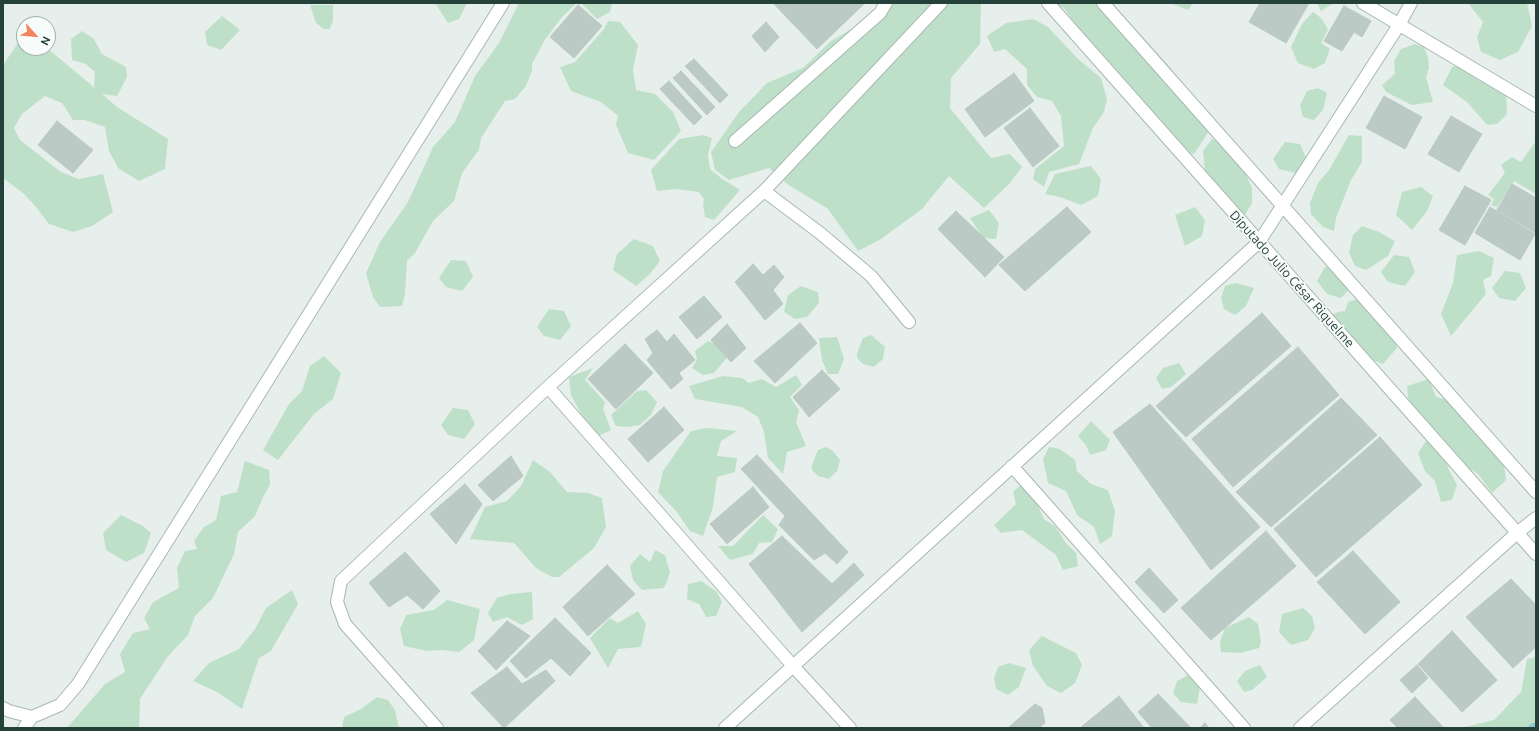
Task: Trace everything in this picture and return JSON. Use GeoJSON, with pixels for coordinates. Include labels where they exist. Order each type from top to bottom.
{"type":"FeatureCollection","features":[{"type":"Feature","properties":{"kind":"street"},"geometry":{"type":"LineString","coordinates":[[24,728],[32,717],[60,706],[78,684],[503,3]]}},
{"type":"Feature","properties":{"kind":"street"},"geometry":{"type":"LineString","coordinates":[[735,141],[880,13],[886,3]]}},
{"type":"Feature","properties":{"kind":"street"},"geometry":{"type":"LineString","coordinates":[[437,728],[345,624],[338,602],[341,581],[548,387],[764,191],[941,3]]}},
{"type":"Feature","properties":{"kind":"street","name":"Diputado Julio César Riquelme"},"geometry":{"type":"LineString","coordinates":[[1048,3],[1536,554]]}},
{"type":"Feature","properties":{"kind":"street"},"geometry":{"type":"LineString","coordinates":[[1103,3],[1536,492]]}},
{"type":"Feature","properties":{"kind":"street"},"geometry":{"type":"LineString","coordinates":[[1363,3],[1536,106]]}},
{"type":"Feature","properties":{"kind":"street"},"geometry":{"type":"LineString","coordinates":[[725,728],[1259,242],[1399,25],[1411,3]]}},
{"type":"Feature","properties":{"kind":"street"},"geometry":{"type":"LineString","coordinates":[[764,191],[820,233],[871,276],[909,322]]}},
{"type":"Feature","properties":{"kind":"street"},"geometry":{"type":"LineString","coordinates":[[548,387],[793,666],[850,728]]}},
{"type":"Feature","properties":{"kind":"street"},"geometry":{"type":"LineString","coordinates":[[1012,466],[1244,728]]}},
{"type":"Feature","properties":{"kind":"street"},"geometry":{"type":"LineString","coordinates":[[1300,728],[1517,533],[1536,518]]}},
{"type":"Feature","properties":{"kind":"street"},"geometry":{"type":"LineString","coordinates":[[3,708],[9,712],[32,717]]}},
{"type":"Feature","properties":{"kind":"green space"},"geometry":{"type":"Polygon","coordinates":[[[435,3],[467,3],[459,19],[448,23],[435,3]]]}},
{"type":"Feature","properties":{"kind":"green space"},"geometry":{"type":"Polygon","coordinates":[[[519,3],[577,3],[562,17],[544,41],[532,64],[532,70],[526,86],[515,99],[505,101],[481,138],[479,150],[462,173],[454,201],[433,221],[415,253],[407,261],[405,294],[402,306],[380,307],[373,297],[366,273],[380,242],[408,202],[433,147],[455,122],[475,76],[499,43],[519,3]]]}},
{"type":"Feature","properties":{"kind":"green space"},"geometry":{"type":"Polygon","coordinates":[[[581,3],[612,3],[610,12],[597,19],[581,3]]]}},
{"type":"Feature","properties":{"kind":"green space"},"geometry":{"type":"Polygon","coordinates":[[[893,3],[981,3],[980,44],[951,78],[950,108],[991,158],[1010,154],[1022,167],[1010,183],[984,208],[949,176],[922,209],[881,239],[858,251],[828,209],[787,184],[769,168],[729,180],[715,170],[711,152],[739,112],[767,83],[803,68],[831,41],[869,19],[883,18],[893,3]]]}},
{"type":"Feature","properties":{"kind":"green space"},"geometry":{"type":"Polygon","coordinates":[[[1043,3],[1113,4],[1169,66],[1195,99],[1211,128],[1194,154],[1174,147],[1141,99],[1114,67],[1086,40],[1063,7],[1049,11],[1043,3]]]}},
{"type":"Feature","properties":{"kind":"green space"},"geometry":{"type":"Polygon","coordinates":[[[1170,3],[1193,3],[1188,10],[1170,3]]]}},
{"type":"Feature","properties":{"kind":"green space"},"geometry":{"type":"Polygon","coordinates":[[[1317,3],[1334,3],[1321,11],[1317,3]]]}},
{"type":"Feature","properties":{"kind":"green space"},"geometry":{"type":"Polygon","coordinates":[[[1468,3],[1527,3],[1532,26],[1518,52],[1500,60],[1481,52],[1477,37],[1483,22],[1468,3]]]}},
{"type":"Feature","properties":{"kind":"green space"},"geometry":{"type":"Polygon","coordinates":[[[310,5],[333,5],[333,20],[330,29],[324,29],[316,23],[310,5]]]}},
{"type":"Feature","properties":{"kind":"green space"},"geometry":{"type":"Polygon","coordinates":[[[1313,12],[1321,18],[1328,29],[1321,43],[1330,49],[1325,63],[1314,69],[1298,63],[1291,47],[1302,24],[1313,12]]]}},
{"type":"Feature","properties":{"kind":"green space"},"geometry":{"type":"Polygon","coordinates":[[[222,16],[240,30],[221,50],[207,45],[205,32],[222,16]]]}},
{"type":"Feature","properties":{"kind":"green space"},"geometry":{"type":"Polygon","coordinates":[[[1033,19],[1048,27],[1078,59],[1101,78],[1107,99],[1104,112],[1093,128],[1079,164],[1049,172],[1044,187],[1033,179],[1035,169],[1064,146],[1061,116],[1052,101],[1037,97],[1027,85],[1027,69],[1005,49],[994,52],[987,36],[1006,23],[1033,19]]]}},
{"type":"Feature","properties":{"kind":"green space"},"geometry":{"type":"Polygon","coordinates":[[[608,21],[620,22],[638,45],[633,70],[636,90],[655,94],[673,112],[681,131],[654,160],[628,153],[616,125],[618,116],[601,102],[571,91],[560,67],[575,62],[604,29],[608,21]]]}},
{"type":"Feature","properties":{"kind":"green space"},"geometry":{"type":"Polygon","coordinates":[[[82,31],[94,39],[102,54],[126,67],[127,77],[117,96],[102,94],[117,107],[168,139],[165,169],[139,181],[118,168],[109,151],[105,127],[85,120],[73,120],[62,103],[45,96],[22,114],[14,128],[20,140],[61,172],[79,179],[103,174],[113,212],[92,226],[73,232],[49,224],[24,194],[3,178],[3,65],[16,46],[16,56],[56,56],[96,89],[94,86],[95,72],[86,64],[72,60],[71,39],[82,31]]]}},
{"type":"Feature","properties":{"kind":"green space"},"geometry":{"type":"Polygon","coordinates":[[[1415,44],[1424,47],[1428,57],[1429,68],[1426,77],[1433,102],[1412,105],[1386,92],[1382,85],[1395,74],[1394,61],[1401,49],[1415,44]]]}},
{"type":"Feature","properties":{"kind":"green space"},"geometry":{"type":"Polygon","coordinates":[[[1466,64],[1506,87],[1507,114],[1497,124],[1487,125],[1468,103],[1443,85],[1452,67],[1466,64]]]}},
{"type":"Feature","properties":{"kind":"green space"},"geometry":{"type":"Polygon","coordinates":[[[1318,88],[1327,93],[1323,110],[1314,120],[1303,117],[1300,105],[1307,91],[1318,88]]]}},
{"type":"Feature","properties":{"kind":"green space"},"geometry":{"type":"Polygon","coordinates":[[[703,135],[712,138],[708,155],[710,169],[740,190],[714,220],[705,217],[703,205],[704,199],[699,192],[676,189],[657,191],[651,170],[679,139],[703,135]]]}},
{"type":"Feature","properties":{"kind":"green space"},"geometry":{"type":"Polygon","coordinates":[[[1349,135],[1362,136],[1362,162],[1351,180],[1336,218],[1334,231],[1323,227],[1311,214],[1310,203],[1318,183],[1329,170],[1349,135]]]}},
{"type":"Feature","properties":{"kind":"green space"},"geometry":{"type":"Polygon","coordinates":[[[1212,139],[1225,144],[1244,170],[1252,188],[1252,203],[1242,220],[1205,171],[1203,151],[1212,139]]]}},
{"type":"Feature","properties":{"kind":"green space"},"geometry":{"type":"Polygon","coordinates":[[[1536,141],[1536,194],[1514,181],[1497,207],[1491,205],[1494,199],[1488,195],[1505,173],[1501,165],[1512,157],[1521,162],[1536,141]]]}},
{"type":"Feature","properties":{"kind":"green space"},"geometry":{"type":"Polygon","coordinates":[[[1285,142],[1300,144],[1306,158],[1296,173],[1279,169],[1273,159],[1285,142]]]}},
{"type":"Feature","properties":{"kind":"green space"},"geometry":{"type":"Polygon","coordinates":[[[1091,166],[1101,179],[1098,196],[1081,205],[1060,197],[1045,194],[1055,174],[1091,166]]]}},
{"type":"Feature","properties":{"kind":"green space"},"geometry":{"type":"Polygon","coordinates":[[[1421,187],[1433,196],[1427,211],[1412,230],[1396,215],[1402,192],[1421,187]]]}},
{"type":"Feature","properties":{"kind":"green space"},"geometry":{"type":"Polygon","coordinates":[[[1195,207],[1205,220],[1202,236],[1185,246],[1175,215],[1195,207]]]}},
{"type":"Feature","properties":{"kind":"green space"},"geometry":{"type":"Polygon","coordinates":[[[989,210],[999,223],[996,239],[983,238],[970,218],[989,210]]]}},
{"type":"Feature","properties":{"kind":"green space"},"geometry":{"type":"Polygon","coordinates":[[[1362,226],[1379,232],[1395,241],[1388,256],[1366,270],[1355,266],[1349,253],[1353,235],[1362,226]]]}},
{"type":"Feature","properties":{"kind":"green space"},"geometry":{"type":"Polygon","coordinates":[[[634,239],[653,246],[660,261],[649,275],[636,286],[613,270],[617,254],[634,239]]]}},
{"type":"Feature","properties":{"kind":"green space"},"geometry":{"type":"Polygon","coordinates":[[[1479,251],[1494,258],[1491,276],[1483,280],[1486,294],[1451,336],[1441,314],[1453,283],[1457,255],[1479,251]]]}},
{"type":"Feature","properties":{"kind":"green space"},"geometry":{"type":"Polygon","coordinates":[[[1394,255],[1409,257],[1415,272],[1405,286],[1388,282],[1381,272],[1394,255]]]}},
{"type":"Feature","properties":{"kind":"green space"},"geometry":{"type":"Polygon","coordinates":[[[451,260],[466,261],[473,277],[462,291],[446,287],[439,278],[451,260]]]}},
{"type":"Feature","properties":{"kind":"green space"},"geometry":{"type":"Polygon","coordinates":[[[1325,267],[1339,269],[1350,288],[1341,298],[1327,294],[1317,281],[1325,267]]]}},
{"type":"Feature","properties":{"kind":"green space"},"geometry":{"type":"Polygon","coordinates":[[[1505,271],[1520,273],[1526,288],[1515,301],[1499,298],[1492,288],[1505,271]]]}},
{"type":"Feature","properties":{"kind":"green space"},"geometry":{"type":"Polygon","coordinates":[[[1236,283],[1254,288],[1246,306],[1235,315],[1224,309],[1221,298],[1225,286],[1236,283]]]}},
{"type":"Feature","properties":{"kind":"green space"},"geometry":{"type":"Polygon","coordinates":[[[801,286],[818,292],[819,303],[807,317],[795,319],[784,312],[788,295],[801,286]]]}},
{"type":"Feature","properties":{"kind":"green space"},"geometry":{"type":"Polygon","coordinates":[[[1360,298],[1373,317],[1395,338],[1397,348],[1383,364],[1369,359],[1327,317],[1338,312],[1345,311],[1348,302],[1360,298]]]}},
{"type":"Feature","properties":{"kind":"green space"},"geometry":{"type":"Polygon","coordinates":[[[549,309],[564,311],[571,326],[560,340],[544,336],[537,327],[549,309]]]}},
{"type":"Feature","properties":{"kind":"green space"},"geometry":{"type":"Polygon","coordinates":[[[871,335],[885,347],[883,359],[874,367],[863,364],[857,358],[857,353],[863,338],[871,335]]]}},
{"type":"Feature","properties":{"kind":"green space"},"geometry":{"type":"Polygon","coordinates":[[[837,337],[844,359],[838,374],[828,374],[822,360],[819,338],[837,337]]]}},
{"type":"Feature","properties":{"kind":"green space"},"geometry":{"type":"Polygon","coordinates":[[[708,341],[726,348],[726,359],[714,373],[703,375],[692,368],[697,360],[695,351],[708,341]]]}},
{"type":"Feature","properties":{"kind":"green space"},"geometry":{"type":"Polygon","coordinates":[[[324,356],[341,373],[333,399],[314,414],[278,460],[263,450],[289,404],[302,391],[310,366],[324,356]]]}},
{"type":"Feature","properties":{"kind":"green space"},"geometry":{"type":"Polygon","coordinates":[[[1179,363],[1186,374],[1171,387],[1162,389],[1156,378],[1163,368],[1179,363]]]}},
{"type":"Feature","properties":{"kind":"green space"},"geometry":{"type":"Polygon","coordinates":[[[593,368],[585,380],[605,402],[603,409],[611,430],[594,438],[571,395],[569,377],[593,368]]]}},
{"type":"Feature","properties":{"kind":"green space"},"geometry":{"type":"Polygon","coordinates":[[[796,375],[802,385],[790,397],[799,410],[796,422],[806,446],[787,452],[783,474],[768,458],[764,432],[758,417],[742,407],[695,399],[689,386],[723,376],[742,378],[749,383],[762,379],[776,387],[796,375]]]}},
{"type":"Feature","properties":{"kind":"green space"},"geometry":{"type":"Polygon","coordinates":[[[1429,379],[1436,397],[1461,403],[1503,458],[1506,480],[1492,493],[1478,474],[1442,451],[1448,468],[1457,485],[1452,500],[1441,502],[1435,481],[1425,471],[1418,453],[1426,441],[1436,445],[1409,408],[1407,386],[1429,379]]]}},
{"type":"Feature","properties":{"kind":"green space"},"geometry":{"type":"Polygon","coordinates":[[[646,390],[657,402],[651,415],[640,425],[627,427],[616,426],[611,415],[637,391],[646,390]]]}},
{"type":"Feature","properties":{"kind":"green space"},"geometry":{"type":"Polygon","coordinates":[[[453,408],[468,410],[475,424],[464,439],[448,435],[441,425],[453,408]]]}},
{"type":"Feature","properties":{"kind":"green space"},"geometry":{"type":"Polygon","coordinates":[[[1091,421],[1110,440],[1106,450],[1090,455],[1086,445],[1078,436],[1091,421]]]}},
{"type":"Feature","properties":{"kind":"green space"},"geometry":{"type":"Polygon","coordinates":[[[708,428],[737,431],[721,441],[717,456],[737,458],[735,472],[717,477],[713,507],[703,536],[690,531],[676,511],[658,492],[663,471],[691,431],[708,428]]]}},
{"type":"Feature","properties":{"kind":"green space"},"geometry":{"type":"Polygon","coordinates":[[[826,447],[833,451],[840,460],[837,471],[829,479],[818,476],[812,470],[812,465],[818,450],[826,447]]]}},
{"type":"Feature","properties":{"kind":"green space"},"geometry":{"type":"Polygon","coordinates":[[[1049,447],[1060,449],[1075,460],[1077,471],[1091,484],[1108,490],[1115,511],[1112,536],[1100,544],[1094,527],[1077,515],[1066,491],[1048,483],[1043,459],[1049,447]]]}},
{"type":"Feature","properties":{"kind":"green space"},"geometry":{"type":"Polygon","coordinates":[[[533,460],[550,472],[567,492],[588,493],[602,498],[606,527],[594,548],[559,577],[552,577],[536,568],[514,543],[470,539],[485,507],[507,501],[521,486],[533,460]]]}},
{"type":"Feature","properties":{"kind":"green space"},"geometry":{"type":"Polygon","coordinates":[[[245,461],[269,470],[270,485],[255,516],[238,532],[234,554],[213,598],[195,616],[188,635],[168,656],[140,699],[139,728],[67,728],[105,684],[125,672],[120,654],[133,633],[150,629],[144,618],[153,602],[179,588],[177,568],[185,551],[197,549],[194,541],[204,527],[216,520],[221,496],[237,492],[245,461]]]}},
{"type":"Feature","properties":{"kind":"green space"},"geometry":{"type":"Polygon","coordinates":[[[1025,481],[1034,496],[1044,519],[1056,527],[1065,542],[1076,553],[1078,566],[1063,570],[1056,555],[1022,530],[1001,533],[994,525],[1016,504],[1013,492],[1025,481]]]}},
{"type":"Feature","properties":{"kind":"green space"},"geometry":{"type":"Polygon","coordinates":[[[121,515],[143,526],[151,533],[144,553],[126,562],[106,550],[103,533],[121,515]]]}},
{"type":"Feature","properties":{"kind":"green space"},"geometry":{"type":"Polygon","coordinates":[[[763,515],[778,529],[772,542],[759,543],[753,554],[730,560],[718,546],[733,546],[763,515]]]}},
{"type":"Feature","properties":{"kind":"green space"},"geometry":{"type":"Polygon","coordinates":[[[655,550],[665,555],[670,573],[664,588],[642,590],[633,580],[630,566],[640,554],[650,562],[655,550]]]}},
{"type":"Feature","properties":{"kind":"green space"},"geometry":{"type":"Polygon","coordinates":[[[701,581],[717,592],[722,602],[716,616],[706,617],[699,604],[687,599],[688,584],[701,581]]]}},
{"type":"Feature","properties":{"kind":"green space"},"geometry":{"type":"Polygon","coordinates":[[[292,590],[298,604],[271,651],[259,658],[242,709],[217,692],[193,681],[209,663],[239,649],[255,629],[266,608],[292,590]]]}},
{"type":"Feature","properties":{"kind":"green space"},"geometry":{"type":"Polygon","coordinates":[[[532,592],[533,619],[522,625],[507,617],[493,622],[488,613],[497,598],[510,594],[532,592]]]}},
{"type":"Feature","properties":{"kind":"green space"},"geometry":{"type":"Polygon","coordinates":[[[447,600],[480,609],[474,640],[459,652],[442,650],[427,651],[404,646],[400,629],[406,615],[434,610],[447,600]]]}},
{"type":"Feature","properties":{"kind":"green space"},"geometry":{"type":"Polygon","coordinates":[[[1303,608],[1312,616],[1315,628],[1308,640],[1291,645],[1279,632],[1282,614],[1303,608]]]}},
{"type":"Feature","properties":{"kind":"green space"},"geometry":{"type":"Polygon","coordinates":[[[638,611],[646,624],[641,647],[618,649],[608,668],[590,638],[610,618],[618,623],[638,611]]]}},
{"type":"Feature","properties":{"kind":"green space"},"geometry":{"type":"Polygon","coordinates":[[[1249,617],[1258,624],[1261,642],[1259,648],[1240,653],[1221,652],[1220,641],[1225,628],[1249,617]]]}},
{"type":"Feature","properties":{"kind":"green space"},"geometry":{"type":"Polygon","coordinates":[[[1042,636],[1076,653],[1082,665],[1075,683],[1061,693],[1047,686],[1033,666],[1029,650],[1042,636]]]}},
{"type":"Feature","properties":{"kind":"green space"},"geometry":{"type":"Polygon","coordinates":[[[1536,657],[1536,728],[1461,728],[1494,720],[1521,692],[1527,659],[1536,657]]]}},
{"type":"Feature","properties":{"kind":"green space"},"geometry":{"type":"Polygon","coordinates":[[[1009,663],[1026,668],[1019,687],[1008,695],[996,689],[994,678],[998,667],[1009,663]]]}},
{"type":"Feature","properties":{"kind":"green space"},"geometry":{"type":"Polygon","coordinates":[[[1260,665],[1267,677],[1252,690],[1244,692],[1237,681],[1245,671],[1260,665]]]}},
{"type":"Feature","properties":{"kind":"green space"},"geometry":{"type":"Polygon","coordinates":[[[1190,674],[1200,687],[1197,704],[1181,702],[1173,693],[1177,681],[1190,674]]]}},
{"type":"Feature","properties":{"kind":"green space"},"geometry":{"type":"Polygon","coordinates":[[[377,697],[388,700],[395,710],[399,728],[342,728],[344,717],[361,709],[377,697]]]}},
{"type":"Feature","properties":{"kind":"building"},"geometry":{"type":"Polygon","coordinates":[[[773,3],[865,3],[817,49],[773,3]]]}},
{"type":"Feature","properties":{"kind":"building"},"geometry":{"type":"Polygon","coordinates":[[[1260,3],[1309,3],[1286,43],[1249,22],[1260,3]]]}},
{"type":"Feature","properties":{"kind":"building"},"geometry":{"type":"Polygon","coordinates":[[[578,5],[602,26],[574,58],[550,37],[578,5]]]}},
{"type":"Feature","properties":{"kind":"building"},"geometry":{"type":"Polygon","coordinates":[[[1344,6],[1371,21],[1362,37],[1354,32],[1342,51],[1324,41],[1344,6]]]}},
{"type":"Feature","properties":{"kind":"building"},"geometry":{"type":"Polygon","coordinates":[[[766,22],[779,37],[765,52],[752,36],[766,22]]]}},
{"type":"Feature","properties":{"kind":"building"},"geometry":{"type":"Polygon","coordinates":[[[694,59],[728,95],[720,103],[685,66],[694,59]]]}},
{"type":"Feature","properties":{"kind":"building"},"geometry":{"type":"Polygon","coordinates":[[[681,71],[715,107],[707,115],[673,78],[681,71]]]}},
{"type":"Feature","properties":{"kind":"building"},"geometry":{"type":"Polygon","coordinates":[[[1014,73],[1034,101],[985,137],[965,109],[1014,73]]]}},
{"type":"Feature","properties":{"kind":"building"},"geometry":{"type":"Polygon","coordinates":[[[669,81],[702,117],[694,125],[660,89],[669,81]]]}},
{"type":"Feature","properties":{"kind":"building"},"geometry":{"type":"Polygon","coordinates":[[[1384,96],[1422,117],[1405,149],[1366,128],[1384,96]]]}},
{"type":"Feature","properties":{"kind":"building"},"geometry":{"type":"Polygon","coordinates":[[[1030,108],[1059,146],[1033,167],[1004,128],[1030,108]]]}},
{"type":"Feature","properties":{"kind":"building"},"geometry":{"type":"Polygon","coordinates":[[[1451,116],[1482,134],[1459,172],[1428,154],[1451,116]]]}},
{"type":"Feature","properties":{"kind":"building"},"geometry":{"type":"Polygon","coordinates":[[[57,121],[93,150],[73,173],[38,145],[57,121]]]}},
{"type":"Feature","properties":{"kind":"building"},"geometry":{"type":"Polygon","coordinates":[[[1512,184],[1536,198],[1536,233],[1497,210],[1512,184]]]}},
{"type":"Feature","properties":{"kind":"building"},"geometry":{"type":"Polygon","coordinates":[[[1465,186],[1491,200],[1465,245],[1439,230],[1465,186]]]}},
{"type":"Feature","properties":{"kind":"building"},"geometry":{"type":"Polygon","coordinates":[[[1067,207],[1091,232],[1025,291],[999,265],[1067,207]]]}},
{"type":"Feature","properties":{"kind":"building"},"geometry":{"type":"Polygon","coordinates":[[[1490,207],[1535,234],[1520,260],[1475,233],[1490,207]]]}},
{"type":"Feature","properties":{"kind":"building"},"geometry":{"type":"Polygon","coordinates":[[[956,211],[1004,257],[985,277],[938,229],[956,211]]]}},
{"type":"Feature","properties":{"kind":"building"},"geometry":{"type":"Polygon","coordinates":[[[753,264],[763,275],[774,265],[784,277],[773,290],[783,304],[765,320],[735,282],[753,264]]]}},
{"type":"Feature","properties":{"kind":"building"},"geometry":{"type":"Polygon","coordinates":[[[704,296],[722,317],[697,339],[679,317],[704,296]]]}},
{"type":"Feature","properties":{"kind":"building"},"geometry":{"type":"Polygon","coordinates":[[[1262,313],[1291,346],[1186,437],[1156,406],[1262,313]]]}},
{"type":"Feature","properties":{"kind":"building"},"geometry":{"type":"Polygon","coordinates":[[[800,323],[817,343],[775,383],[754,361],[800,323]]]}},
{"type":"Feature","properties":{"kind":"building"},"geometry":{"type":"Polygon","coordinates":[[[727,324],[746,348],[731,362],[711,340],[727,324]]]}},
{"type":"Feature","properties":{"kind":"building"},"geometry":{"type":"Polygon","coordinates":[[[657,330],[667,342],[674,334],[695,360],[679,373],[683,379],[671,389],[647,360],[653,353],[645,339],[657,330]]]}},
{"type":"Feature","properties":{"kind":"building"},"geometry":{"type":"Polygon","coordinates":[[[625,344],[653,373],[616,409],[588,379],[625,344]]]}},
{"type":"Feature","properties":{"kind":"building"},"geometry":{"type":"Polygon","coordinates":[[[1298,347],[1339,395],[1233,487],[1192,439],[1298,347]]]}},
{"type":"Feature","properties":{"kind":"building"},"geometry":{"type":"Polygon","coordinates":[[[822,370],[840,389],[809,417],[793,397],[822,370]]]}},
{"type":"Feature","properties":{"kind":"building"},"geometry":{"type":"Polygon","coordinates":[[[1341,398],[1377,435],[1271,527],[1236,492],[1341,398]]]}},
{"type":"Feature","properties":{"kind":"building"},"geometry":{"type":"Polygon","coordinates":[[[1150,404],[1260,527],[1211,570],[1113,432],[1150,404]]]}},
{"type":"Feature","properties":{"kind":"building"},"geometry":{"type":"Polygon","coordinates":[[[664,407],[684,430],[648,462],[628,439],[664,407]]]}},
{"type":"Feature","properties":{"kind":"building"},"geometry":{"type":"Polygon","coordinates":[[[1380,437],[1422,485],[1316,577],[1274,529],[1380,437]]]}},
{"type":"Feature","properties":{"kind":"building"},"geometry":{"type":"Polygon","coordinates":[[[757,455],[848,552],[837,564],[825,553],[814,560],[779,525],[785,516],[741,469],[757,455]]]}},
{"type":"Feature","properties":{"kind":"building"},"geometry":{"type":"Polygon","coordinates":[[[511,456],[523,476],[493,501],[478,485],[511,456]]]}},
{"type":"Feature","properties":{"kind":"building"},"geometry":{"type":"Polygon","coordinates":[[[465,484],[482,504],[456,544],[430,514],[465,484]]]}},
{"type":"Feature","properties":{"kind":"building"},"geometry":{"type":"Polygon","coordinates":[[[753,487],[769,507],[727,544],[710,524],[753,487]]]}},
{"type":"Feature","properties":{"kind":"building"},"geometry":{"type":"Polygon","coordinates":[[[1266,531],[1296,566],[1211,640],[1181,608],[1266,531]]]}},
{"type":"Feature","properties":{"kind":"building"},"geometry":{"type":"Polygon","coordinates":[[[782,536],[832,584],[854,563],[864,575],[802,632],[749,564],[782,536]]]}},
{"type":"Feature","properties":{"kind":"building"},"geometry":{"type":"Polygon","coordinates":[[[1353,551],[1400,602],[1365,634],[1317,582],[1353,551]]]}},
{"type":"Feature","properties":{"kind":"building"},"geometry":{"type":"Polygon","coordinates":[[[405,552],[440,591],[423,609],[407,595],[389,607],[369,583],[405,552]]]}},
{"type":"Feature","properties":{"kind":"building"},"geometry":{"type":"Polygon","coordinates":[[[607,565],[635,594],[588,636],[563,607],[607,565]]]}},
{"type":"Feature","properties":{"kind":"building"},"geometry":{"type":"Polygon","coordinates":[[[1149,568],[1178,600],[1164,613],[1135,582],[1149,568]]]}},
{"type":"Feature","properties":{"kind":"building"},"geometry":{"type":"Polygon","coordinates":[[[1511,579],[1536,605],[1536,647],[1513,668],[1466,617],[1511,579]]]}},
{"type":"Feature","properties":{"kind":"building"},"geometry":{"type":"Polygon","coordinates":[[[555,618],[591,653],[570,676],[551,658],[526,678],[510,661],[555,618]]]}},
{"type":"Feature","properties":{"kind":"building"},"geometry":{"type":"Polygon","coordinates":[[[507,621],[530,636],[496,670],[478,651],[507,621]]]}},
{"type":"Feature","properties":{"kind":"building"},"geometry":{"type":"Polygon","coordinates":[[[1452,631],[1497,680],[1462,712],[1418,664],[1452,631]]]}},
{"type":"Feature","properties":{"kind":"building"},"geometry":{"type":"Polygon","coordinates":[[[1417,665],[1428,678],[1412,693],[1400,680],[1417,665]]]}},
{"type":"Feature","properties":{"kind":"building"},"geometry":{"type":"Polygon","coordinates":[[[507,667],[522,684],[546,670],[555,681],[504,728],[471,693],[507,667]]]}},
{"type":"Feature","properties":{"kind":"building"},"geometry":{"type":"Polygon","coordinates":[[[1158,694],[1191,728],[1152,728],[1138,712],[1158,694]]]}},
{"type":"Feature","properties":{"kind":"building"},"geometry":{"type":"Polygon","coordinates":[[[1119,696],[1144,728],[1080,728],[1119,696]]]}},
{"type":"Feature","properties":{"kind":"building"},"geometry":{"type":"Polygon","coordinates":[[[1415,697],[1443,727],[1398,728],[1390,720],[1415,697]]]}},
{"type":"Feature","properties":{"kind":"building"},"geometry":{"type":"Polygon","coordinates":[[[1035,704],[1042,708],[1045,723],[1039,728],[1008,728],[1035,704]]]}},
{"type":"Feature","properties":{"kind":"building"},"geometry":{"type":"Polygon","coordinates":[[[1205,723],[1209,728],[1200,728],[1205,723]]]}},
{"type":"Feature","properties":{"kind":"waterway"},"geometry":{"type":"LineString","coordinates":[[1532,728],[1536,726]]}}]}
